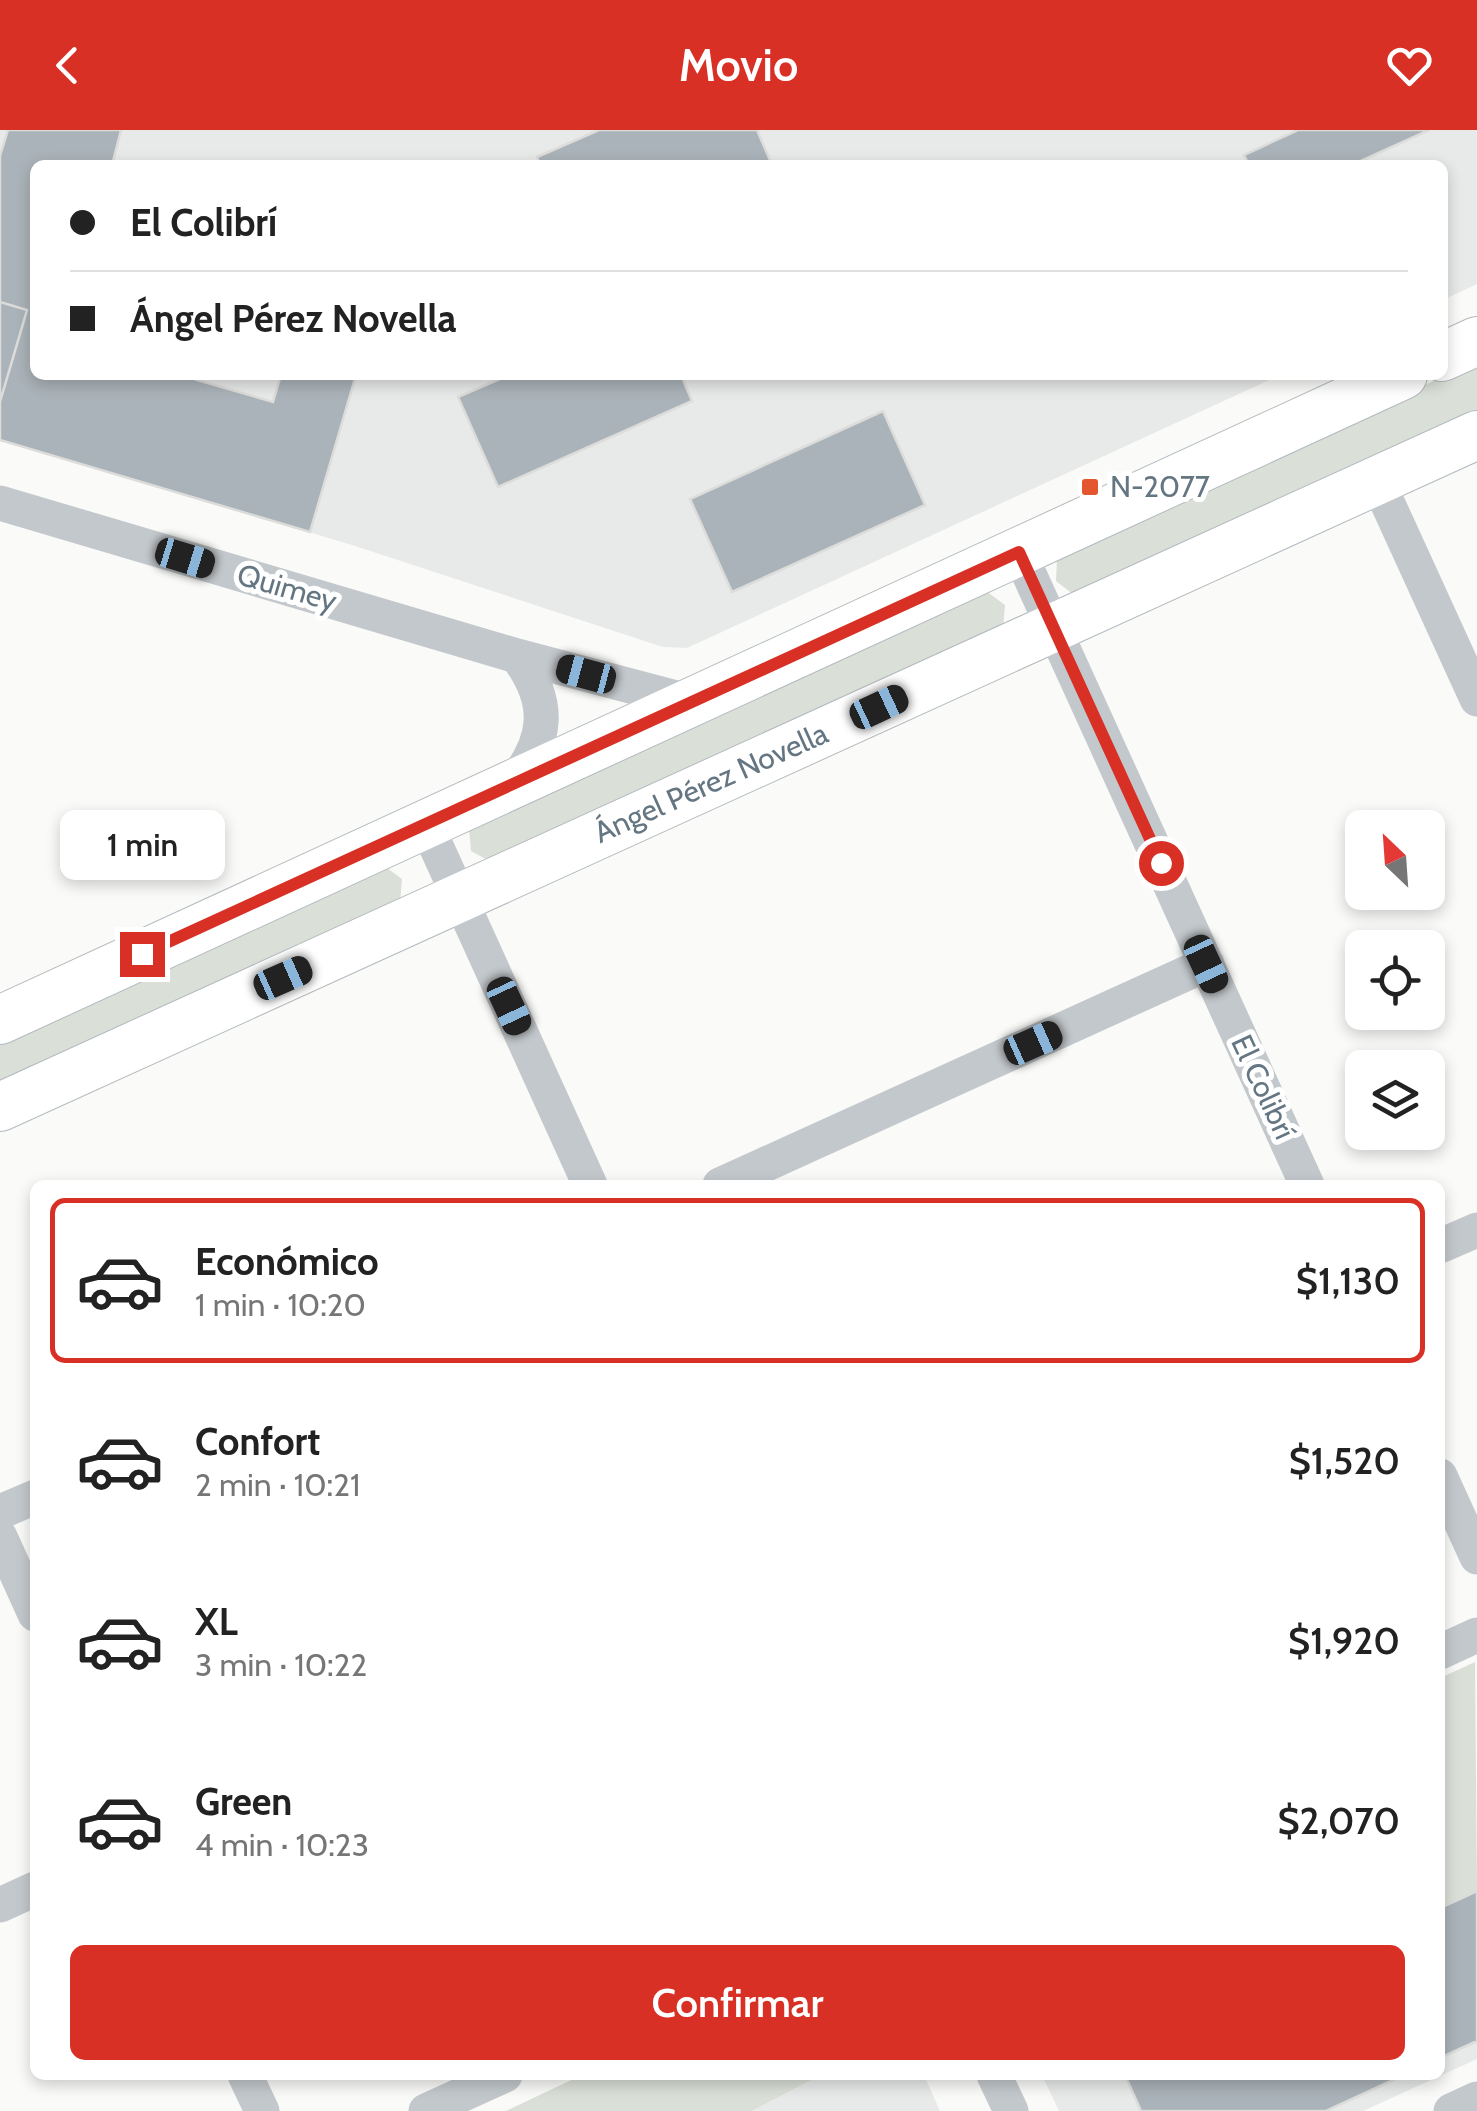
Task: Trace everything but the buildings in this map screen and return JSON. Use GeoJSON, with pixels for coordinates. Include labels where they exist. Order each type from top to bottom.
{"type":"FeatureCollection","features":[{"type":"Feature","properties":{"kind":"main road"},"geometry":{"type":"LineString","coordinates":[[1448,354],[1477,341]]}},
{"type":"Feature","properties":{"kind":"main road"},"geometry":{"type":"LineString","coordinates":[[0,1020],[1393,380]]}},
{"type":"Feature","properties":{"kind":"main road","name":"Ángel Pérez Novella"},"geometry":{"type":"LineString","coordinates":[[0,1107],[1477,435]]}},
{"type":"Feature","properties":{"kind":"street"},"geometry":{"type":"LineString","coordinates":[[1377,480],[1477,699]]}},
{"type":"Feature","properties":{"kind":"street","name":"Quimey"},"geometry":{"type":"LineString","coordinates":[[0,503],[517,656],[691,702]]}},
{"type":"Feature","properties":{"kind":"street","name":"El Colibrí"},"geometry":{"type":"LineString","coordinates":[[1019,552],[1306,1180]]}},
{"type":"Feature","properties":{"kind":"street"},"geometry":{"type":"LineString","coordinates":[[512,785],[530,762],[542,704],[517,656]]}},
{"type":"Feature","properties":{"kind":"street"},"geometry":{"type":"LineString","coordinates":[[426,824],[588,1180]]}},
{"type":"Feature","properties":{"kind":"street"},"geometry":{"type":"LineString","coordinates":[[731,1180],[1206,964]]}},
{"type":"Feature","properties":{"kind":"street"},"geometry":{"type":"LineString","coordinates":[[1445,1244],[1477,1230]]}},
{"type":"Feature","properties":{"kind":"street"},"geometry":{"type":"LineString","coordinates":[[1445,1487],[1477,1557]]}},
{"type":"Feature","properties":{"kind":"street"},"geometry":{"type":"LineString","coordinates":[[0,1512],[30,1498]]}},
{"type":"Feature","properties":{"kind":"street"},"geometry":{"type":"LineString","coordinates":[[0,1537],[30,1603]]}},
{"type":"Feature","properties":{"kind":"street"},"geometry":{"type":"LineString","coordinates":[[1445,1650],[1477,1635]]}},
{"type":"Feature","properties":{"kind":"street"},"geometry":{"type":"LineString","coordinates":[[0,1905],[30,1891]]}},
{"type":"Feature","properties":{"kind":"street"},"geometry":{"type":"LineString","coordinates":[[248,2080],[262,2111]]}},
{"type":"Feature","properties":{"kind":"street"},"geometry":{"type":"LineString","coordinates":[[426,2111],[495,2080]]}},
{"type":"Feature","properties":{"kind":"street"},"geometry":{"type":"LineString","coordinates":[[996,2080],[1011,2111]]}},
{"type":"Feature","properties":{"kind":"street"},"geometry":{"type":"LineString","coordinates":[[1451,2111],[1477,2099]]}},
{"type":"Feature","properties":{"kind":"shaded area"},"geometry":{"type":"Polygon","coordinates":[[[0,130],[1477,130],[1477,284],[1448,298],[1448,160],[30,160],[30,380],[1269,380],[687,648],[663,647],[352,545],[0,440],[0,130]]]}},
{"type":"Feature","properties":{"kind":"shaded area"},"geometry":{"type":"Polygon","coordinates":[[[1477,361],[1477,413],[1074,595],[1056,581],[1057,558],[1069,548],[1436,380],[1448,380],[1448,374],[1477,361]]]}},
{"type":"Feature","properties":{"kind":"shaded area"},"geometry":{"type":"Polygon","coordinates":[[[986,591],[1005,605],[1003,629],[491,862],[471,851],[469,829],[986,591]]]}},
{"type":"Feature","properties":{"kind":"shaded area"},"geometry":{"type":"Polygon","coordinates":[[[383,865],[402,879],[400,903],[0,1090],[0,1037],[383,865]]]}},
{"type":"Feature","properties":{"kind":"shaded area"},"geometry":{"type":"Polygon","coordinates":[[[1475,1662],[1477,1891],[1445,1906],[1445,1676],[1475,1662]]]}},
{"type":"Feature","properties":{"kind":"shaded area"},"geometry":{"type":"Polygon","coordinates":[[[1477,1891],[1477,2059],[1445,2074],[1445,1906],[1477,1891]]]}},
{"type":"Feature","properties":{"kind":"shaded area"},"geometry":{"type":"Polygon","coordinates":[[[571,2080],[811,2080],[752,2111],[506,2111],[571,2080]]]}},
{"type":"Feature","properties":{"kind":"shaded area"},"geometry":{"type":"Polygon","coordinates":[[[811,2080],[926,2080],[940,2111],[752,2111],[811,2080]]]}},
{"type":"Feature","properties":{"kind":"shaded area"},"geometry":{"type":"Polygon","coordinates":[[[1044,2080],[1431,2080],[1363,2111],[1059,2111],[1044,2080]]]}},
{"type":"Feature","properties":{"kind":"place","name":"N-2077"},"geometry":{"type":"Point","coordinates":[1090,487]}},
{"type":"Feature","properties":{"kind":"route"},"geometry":{"type":"LineString","coordinates":[[142,954],[1019,552],[1161,863]]}}]}
